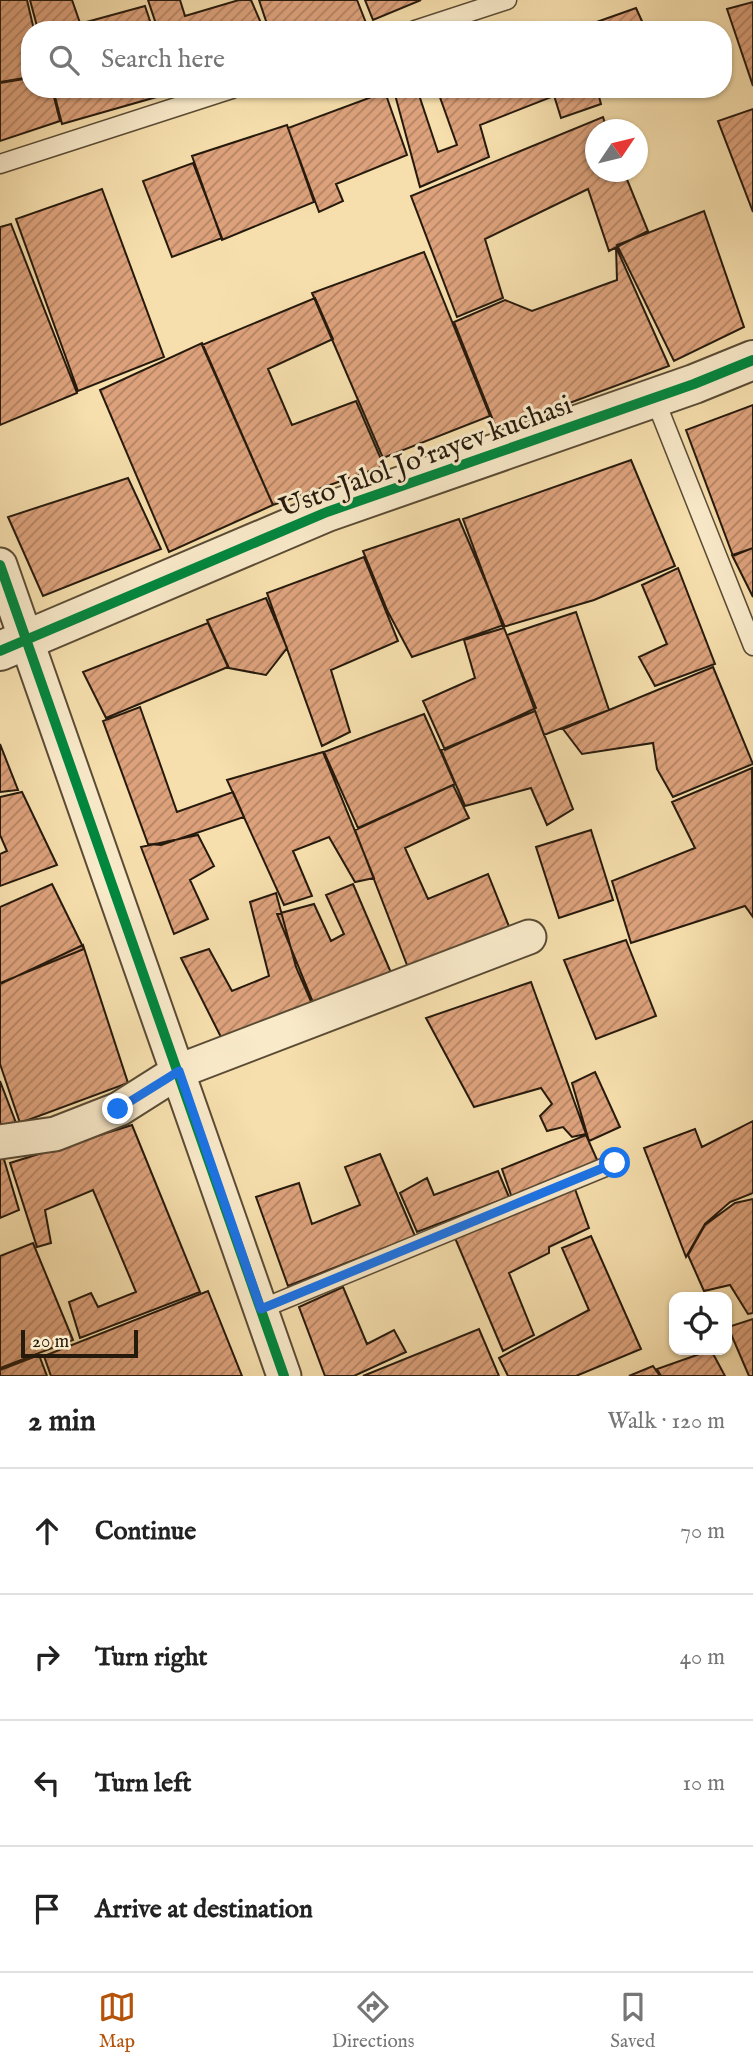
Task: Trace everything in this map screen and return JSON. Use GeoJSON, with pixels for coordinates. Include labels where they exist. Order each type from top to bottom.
{"type":"FeatureCollection","features":[{"type":"Feature","properties":{"kind":"street","name":"Usto Jalol Jo'rayev kuchasi"},"geometry":{"type":"LineString","coordinates":[[14,646],[327,512],[753,360]]}},
{"type":"Feature","properties":{"kind":"street"},"geometry":{"type":"LineString","coordinates":[[0,565],[14,646],[179,1071],[284,1376]]}},
{"type":"Feature","properties":{"kind":"street"},"geometry":{"type":"LineString","coordinates":[[0,1142],[55,1134],[118,1109],[179,1071],[529,937]]}},
{"type":"Feature","properties":{"kind":"lane"},"geometry":{"type":"LineString","coordinates":[[443,21],[507,0]]}},
{"type":"Feature","properties":{"kind":"lane"},"geometry":{"type":"LineString","coordinates":[[0,164],[204,98]]}},
{"type":"Feature","properties":{"kind":"lane"},"geometry":{"type":"LineString","coordinates":[[654,397],[753,646]]}},
{"type":"Feature","properties":{"kind":"lane"},"geometry":{"type":"LineString","coordinates":[[261,1309],[615,1163]]}},
{"type":"Feature","properties":{"kind":"building"},"geometry":{"type":"Polygon","coordinates":[[[0,0],[27,0],[32,21],[21,21],[21,78],[0,82],[0,0]]]}},
{"type":"Feature","properties":{"kind":"building"},"geometry":{"type":"Polygon","coordinates":[[[30,0],[72,0],[79,21],[36,21],[30,0]]]}},
{"type":"Feature","properties":{"kind":"building"},"geometry":{"type":"Polygon","coordinates":[[[148,0],[180,0],[185,16],[239,0],[251,0],[260,21],[155,21],[148,0]]]}},
{"type":"Feature","properties":{"kind":"building"},"geometry":{"type":"Polygon","coordinates":[[[259,0],[357,0],[365,21],[266,21],[259,0]]]}},
{"type":"Feature","properties":{"kind":"building"},"geometry":{"type":"Polygon","coordinates":[[[365,0],[421,0],[373,20],[365,0]]]}},
{"type":"Feature","properties":{"kind":"building"},"geometry":{"type":"Polygon","coordinates":[[[753,2],[753,86],[732,21],[727,9],[753,2]]]}},
{"type":"Feature","properties":{"kind":"building"},"geometry":{"type":"Polygon","coordinates":[[[145,6],[150,21],[90,21],[145,6]]]}},
{"type":"Feature","properties":{"kind":"building"},"geometry":{"type":"Polygon","coordinates":[[[636,8],[642,21],[599,21],[636,8]]]}},
{"type":"Feature","properties":{"kind":"building"},"geometry":{"type":"Polygon","coordinates":[[[21,80],[21,98],[54,98],[60,121],[0,141],[0,83],[21,80]]]}},
{"type":"Feature","properties":{"kind":"building"},"geometry":{"type":"Polygon","coordinates":[[[55,98],[153,98],[62,124],[55,98]]]}},
{"type":"Feature","properties":{"kind":"building"},"geometry":{"type":"Polygon","coordinates":[[[369,98],[387,98],[407,155],[336,184],[343,201],[319,212],[288,128],[369,98]]]}},
{"type":"Feature","properties":{"kind":"building"},"geometry":{"type":"Polygon","coordinates":[[[396,98],[420,98],[438,152],[457,145],[440,98],[549,98],[480,125],[489,157],[420,187],[396,98]]]}},
{"type":"Feature","properties":{"kind":"building"},"geometry":{"type":"Polygon","coordinates":[[[555,98],[599,98],[601,104],[561,118],[555,98]]]}},
{"type":"Feature","properties":{"kind":"building"},"geometry":{"type":"Polygon","coordinates":[[[753,109],[753,212],[718,121],[753,109]]]}},
{"type":"Feature","properties":{"kind":"building"},"geometry":{"type":"Polygon","coordinates":[[[585,124],[585,182],[628,182],[648,231],[609,251],[588,189],[485,239],[503,298],[457,317],[411,196],[585,124]]]}},
{"type":"Feature","properties":{"kind":"building"},"geometry":{"type":"Polygon","coordinates":[[[287,125],[314,202],[222,240],[192,156],[287,125]]]}},
{"type":"Feature","properties":{"kind":"building"},"geometry":{"type":"Polygon","coordinates":[[[193,163],[222,238],[172,257],[143,181],[193,163]]]}},
{"type":"Feature","properties":{"kind":"building"},"geometry":{"type":"Polygon","coordinates":[[[102,189],[164,357],[78,391],[16,219],[102,189]]]}},
{"type":"Feature","properties":{"kind":"building"},"geometry":{"type":"Polygon","coordinates":[[[704,211],[744,327],[674,361],[617,245],[704,211]]]}},
{"type":"Feature","properties":{"kind":"building"},"geometry":{"type":"Polygon","coordinates":[[[11,224],[77,393],[0,425],[0,227],[11,224]]]}},
{"type":"Feature","properties":{"kind":"building"},"geometry":{"type":"Polygon","coordinates":[[[616,247],[669,366],[497,430],[454,322],[505,300],[532,311],[617,280],[616,247]]]}},
{"type":"Feature","properties":{"kind":"building"},"geometry":{"type":"Polygon","coordinates":[[[424,252],[490,416],[383,458],[312,293],[424,252]]]}},
{"type":"Feature","properties":{"kind":"building"},"geometry":{"type":"Polygon","coordinates":[[[315,298],[333,339],[268,369],[292,425],[356,401],[384,466],[273,505],[202,345],[315,298]]]}},
{"type":"Feature","properties":{"kind":"building"},"geometry":{"type":"Polygon","coordinates":[[[202,343],[273,505],[169,552],[100,390],[202,343]]]}},
{"type":"Feature","properties":{"kind":"building"},"geometry":{"type":"Polygon","coordinates":[[[753,405],[753,548],[733,556],[686,430],[753,405]]]}},
{"type":"Feature","properties":{"kind":"building"},"geometry":{"type":"Polygon","coordinates":[[[631,460],[675,566],[594,600],[503,627],[463,519],[631,460]]]}},
{"type":"Feature","properties":{"kind":"building"},"geometry":{"type":"Polygon","coordinates":[[[128,478],[161,549],[43,596],[8,517],[128,478]]]}},
{"type":"Feature","properties":{"kind":"building"},"geometry":{"type":"Polygon","coordinates":[[[459,519],[504,625],[412,657],[387,610],[363,551],[459,519]]]}},
{"type":"Feature","properties":{"kind":"building"},"geometry":{"type":"Polygon","coordinates":[[[753,548],[753,597],[732,555],[753,548]]]}},
{"type":"Feature","properties":{"kind":"building"},"geometry":{"type":"Polygon","coordinates":[[[364,557],[398,641],[331,670],[350,732],[322,746],[267,593],[364,557]]]}},
{"type":"Feature","properties":{"kind":"building"},"geometry":{"type":"Polygon","coordinates":[[[678,568],[715,664],[655,686],[639,657],[667,644],[642,585],[678,568]]]}},
{"type":"Feature","properties":{"kind":"building"},"geometry":{"type":"Polygon","coordinates":[[[266,598],[287,648],[266,675],[229,668],[207,620],[266,598]]]}},
{"type":"Feature","properties":{"kind":"building"},"geometry":{"type":"Polygon","coordinates":[[[576,612],[609,710],[544,735],[507,635],[576,612]]]}},
{"type":"Feature","properties":{"kind":"building"},"geometry":{"type":"Polygon","coordinates":[[[208,623],[228,667],[106,718],[83,672],[208,623]]]}},
{"type":"Feature","properties":{"kind":"building"},"geometry":{"type":"Polygon","coordinates":[[[504,628],[536,708],[445,750],[423,701],[475,678],[464,640],[504,628]]]}},
{"type":"Feature","properties":{"kind":"building"},"geometry":{"type":"Polygon","coordinates":[[[713,667],[753,764],[673,797],[657,769],[653,743],[582,754],[563,729],[713,667]]]}},
{"type":"Feature","properties":{"kind":"building"},"geometry":{"type":"Polygon","coordinates":[[[140,707],[177,812],[233,792],[244,817],[161,845],[148,844],[103,721],[140,707]]]}},
{"type":"Feature","properties":{"kind":"building"},"geometry":{"type":"Polygon","coordinates":[[[535,711],[573,809],[547,825],[531,788],[465,806],[441,750],[535,711]]]}},
{"type":"Feature","properties":{"kind":"building"},"geometry":{"type":"Polygon","coordinates":[[[424,714],[455,784],[358,828],[324,752],[424,714]]]}},
{"type":"Feature","properties":{"kind":"building"},"geometry":{"type":"Polygon","coordinates":[[[0,744],[18,790],[0,792],[0,744]]]}},
{"type":"Feature","properties":{"kind":"building"},"geometry":{"type":"Polygon","coordinates":[[[323,752],[374,878],[355,882],[329,837],[293,851],[312,896],[284,905],[227,780],[323,752]]]}},
{"type":"Feature","properties":{"kind":"building"},"geometry":{"type":"Polygon","coordinates":[[[752,768],[753,917],[745,906],[631,943],[612,881],[695,848],[672,802],[752,768]]]}},
{"type":"Feature","properties":{"kind":"building"},"geometry":{"type":"Polygon","coordinates":[[[453,785],[469,818],[405,848],[428,899],[488,874],[516,944],[417,991],[355,830],[453,785]]]}},
{"type":"Feature","properties":{"kind":"building"},"geometry":{"type":"Polygon","coordinates":[[[22,792],[57,865],[0,886],[0,854],[7,851],[0,835],[0,797],[22,792]]]}},
{"type":"Feature","properties":{"kind":"building"},"geometry":{"type":"Polygon","coordinates":[[[591,830],[613,900],[559,918],[536,847],[591,830]]]}},
{"type":"Feature","properties":{"kind":"building"},"geometry":{"type":"Polygon","coordinates":[[[198,835],[214,866],[190,880],[208,919],[174,934],[141,847],[198,835]]]}},
{"type":"Feature","properties":{"kind":"building"},"geometry":{"type":"Polygon","coordinates":[[[52,884],[84,949],[0,983],[0,907],[52,884]]]}},
{"type":"Feature","properties":{"kind":"building"},"geometry":{"type":"Polygon","coordinates":[[[353,884],[398,989],[321,1022],[277,914],[314,904],[331,941],[344,934],[326,895],[353,884]]]}},
{"type":"Feature","properties":{"kind":"building"},"geometry":{"type":"Polygon","coordinates":[[[276,893],[296,967],[316,1013],[226,1047],[181,958],[209,949],[232,991],[269,976],[250,902],[276,893]]]}},
{"type":"Feature","properties":{"kind":"building"},"geometry":{"type":"Polygon","coordinates":[[[626,940],[656,1016],[596,1039],[564,960],[626,940]]]}},
{"type":"Feature","properties":{"kind":"building"},"geometry":{"type":"Polygon","coordinates":[[[83,945],[128,1083],[20,1123],[0,1064],[0,984],[83,945]]]}},
{"type":"Feature","properties":{"kind":"building"},"geometry":{"type":"Polygon","coordinates":[[[531,982],[586,1134],[572,1137],[563,1127],[547,1131],[540,1116],[552,1104],[541,1088],[474,1107],[426,1018],[531,982]]]}},
{"type":"Feature","properties":{"kind":"building"},"geometry":{"type":"Polygon","coordinates":[[[595,1072],[620,1127],[589,1141],[572,1083],[595,1072]]]}},
{"type":"Feature","properties":{"kind":"building"},"geometry":{"type":"Polygon","coordinates":[[[0,1081],[21,1136],[0,1140],[0,1081]]]}},
{"type":"Feature","properties":{"kind":"building"},"geometry":{"type":"Polygon","coordinates":[[[753,1121],[753,1193],[730,1202],[705,1224],[686,1257],[644,1148],[695,1129],[702,1147],[753,1121]]]}},
{"type":"Feature","properties":{"kind":"building"},"geometry":{"type":"Polygon","coordinates":[[[132,1125],[200,1292],[80,1338],[69,1302],[91,1293],[98,1307],[136,1292],[93,1190],[45,1210],[51,1243],[37,1247],[10,1163],[132,1125]]]}},
{"type":"Feature","properties":{"kind":"building"},"geometry":{"type":"Polygon","coordinates":[[[586,1135],[598,1162],[512,1198],[502,1169],[586,1135]]]}},
{"type":"Feature","properties":{"kind":"building"},"geometry":{"type":"Polygon","coordinates":[[[380,1154],[415,1236],[288,1286],[256,1197],[299,1183],[312,1224],[360,1205],[345,1167],[380,1154]]]}},
{"type":"Feature","properties":{"kind":"building"},"geometry":{"type":"Polygon","coordinates":[[[3,1156],[19,1210],[0,1218],[0,1157],[3,1156]]]}},
{"type":"Feature","properties":{"kind":"building"},"geometry":{"type":"Polygon","coordinates":[[[498,1171],[509,1197],[417,1232],[400,1193],[427,1178],[434,1195],[498,1171]]]}},
{"type":"Feature","properties":{"kind":"building"},"geometry":{"type":"Polygon","coordinates":[[[575,1189],[589,1228],[549,1247],[549,1253],[509,1273],[534,1335],[503,1351],[455,1238],[575,1189]]]}},
{"type":"Feature","properties":{"kind":"building"},"geometry":{"type":"Polygon","coordinates":[[[753,1199],[753,1313],[748,1314],[730,1285],[704,1291],[688,1255],[705,1225],[735,1203],[753,1199]]]}},
{"type":"Feature","properties":{"kind":"building"},"geometry":{"type":"Polygon","coordinates":[[[591,1236],[641,1349],[576,1376],[508,1376],[499,1358],[589,1310],[562,1248],[591,1236]]]}},
{"type":"Feature","properties":{"kind":"building"},"geometry":{"type":"Polygon","coordinates":[[[33,1243],[73,1340],[0,1368],[0,1256],[33,1243]]]}},
{"type":"Feature","properties":{"kind":"building"},"geometry":{"type":"Polygon","coordinates":[[[343,1287],[367,1344],[394,1330],[406,1352],[354,1376],[325,1376],[299,1307],[343,1287]]]}},
{"type":"Feature","properties":{"kind":"building"},"geometry":{"type":"Polygon","coordinates":[[[208,1291],[242,1376],[51,1376],[44,1356],[208,1291]]]}},
{"type":"Feature","properties":{"kind":"building"},"geometry":{"type":"Polygon","coordinates":[[[753,1319],[753,1376],[749,1376],[732,1336],[732,1326],[753,1319]]]}},
{"type":"Feature","properties":{"kind":"building"},"geometry":{"type":"Polygon","coordinates":[[[479,1329],[499,1376],[363,1376],[479,1329]]]}},
{"type":"Feature","properties":{"kind":"building"},"geometry":{"type":"Polygon","coordinates":[[[39,1355],[47,1376],[0,1376],[0,1370],[39,1355]]]}},
{"type":"Feature","properties":{"kind":"building"},"geometry":{"type":"Polygon","coordinates":[[[697,1355],[714,1355],[725,1376],[661,1376],[657,1369],[697,1355]]]}},
{"type":"Feature","properties":{"kind":"building"},"geometry":{"type":"Polygon","coordinates":[[[653,1366],[660,1376],[629,1376],[653,1366]]]}},
{"type":"Feature","properties":{"kind":"cycle path"},"geometry":{"type":"LineString","coordinates":[[0,651],[327,512],[694,384],[753,360]]}},
{"type":"Feature","properties":{"kind":"cycle path"},"geometry":{"type":"LineString","coordinates":[[0,565],[284,1376]]}},
{"type":"Feature","properties":{"kind":"route"},"geometry":{"type":"LineString","coordinates":[[118,1109],[179,1071],[261,1309],[615,1163]]}}]}
